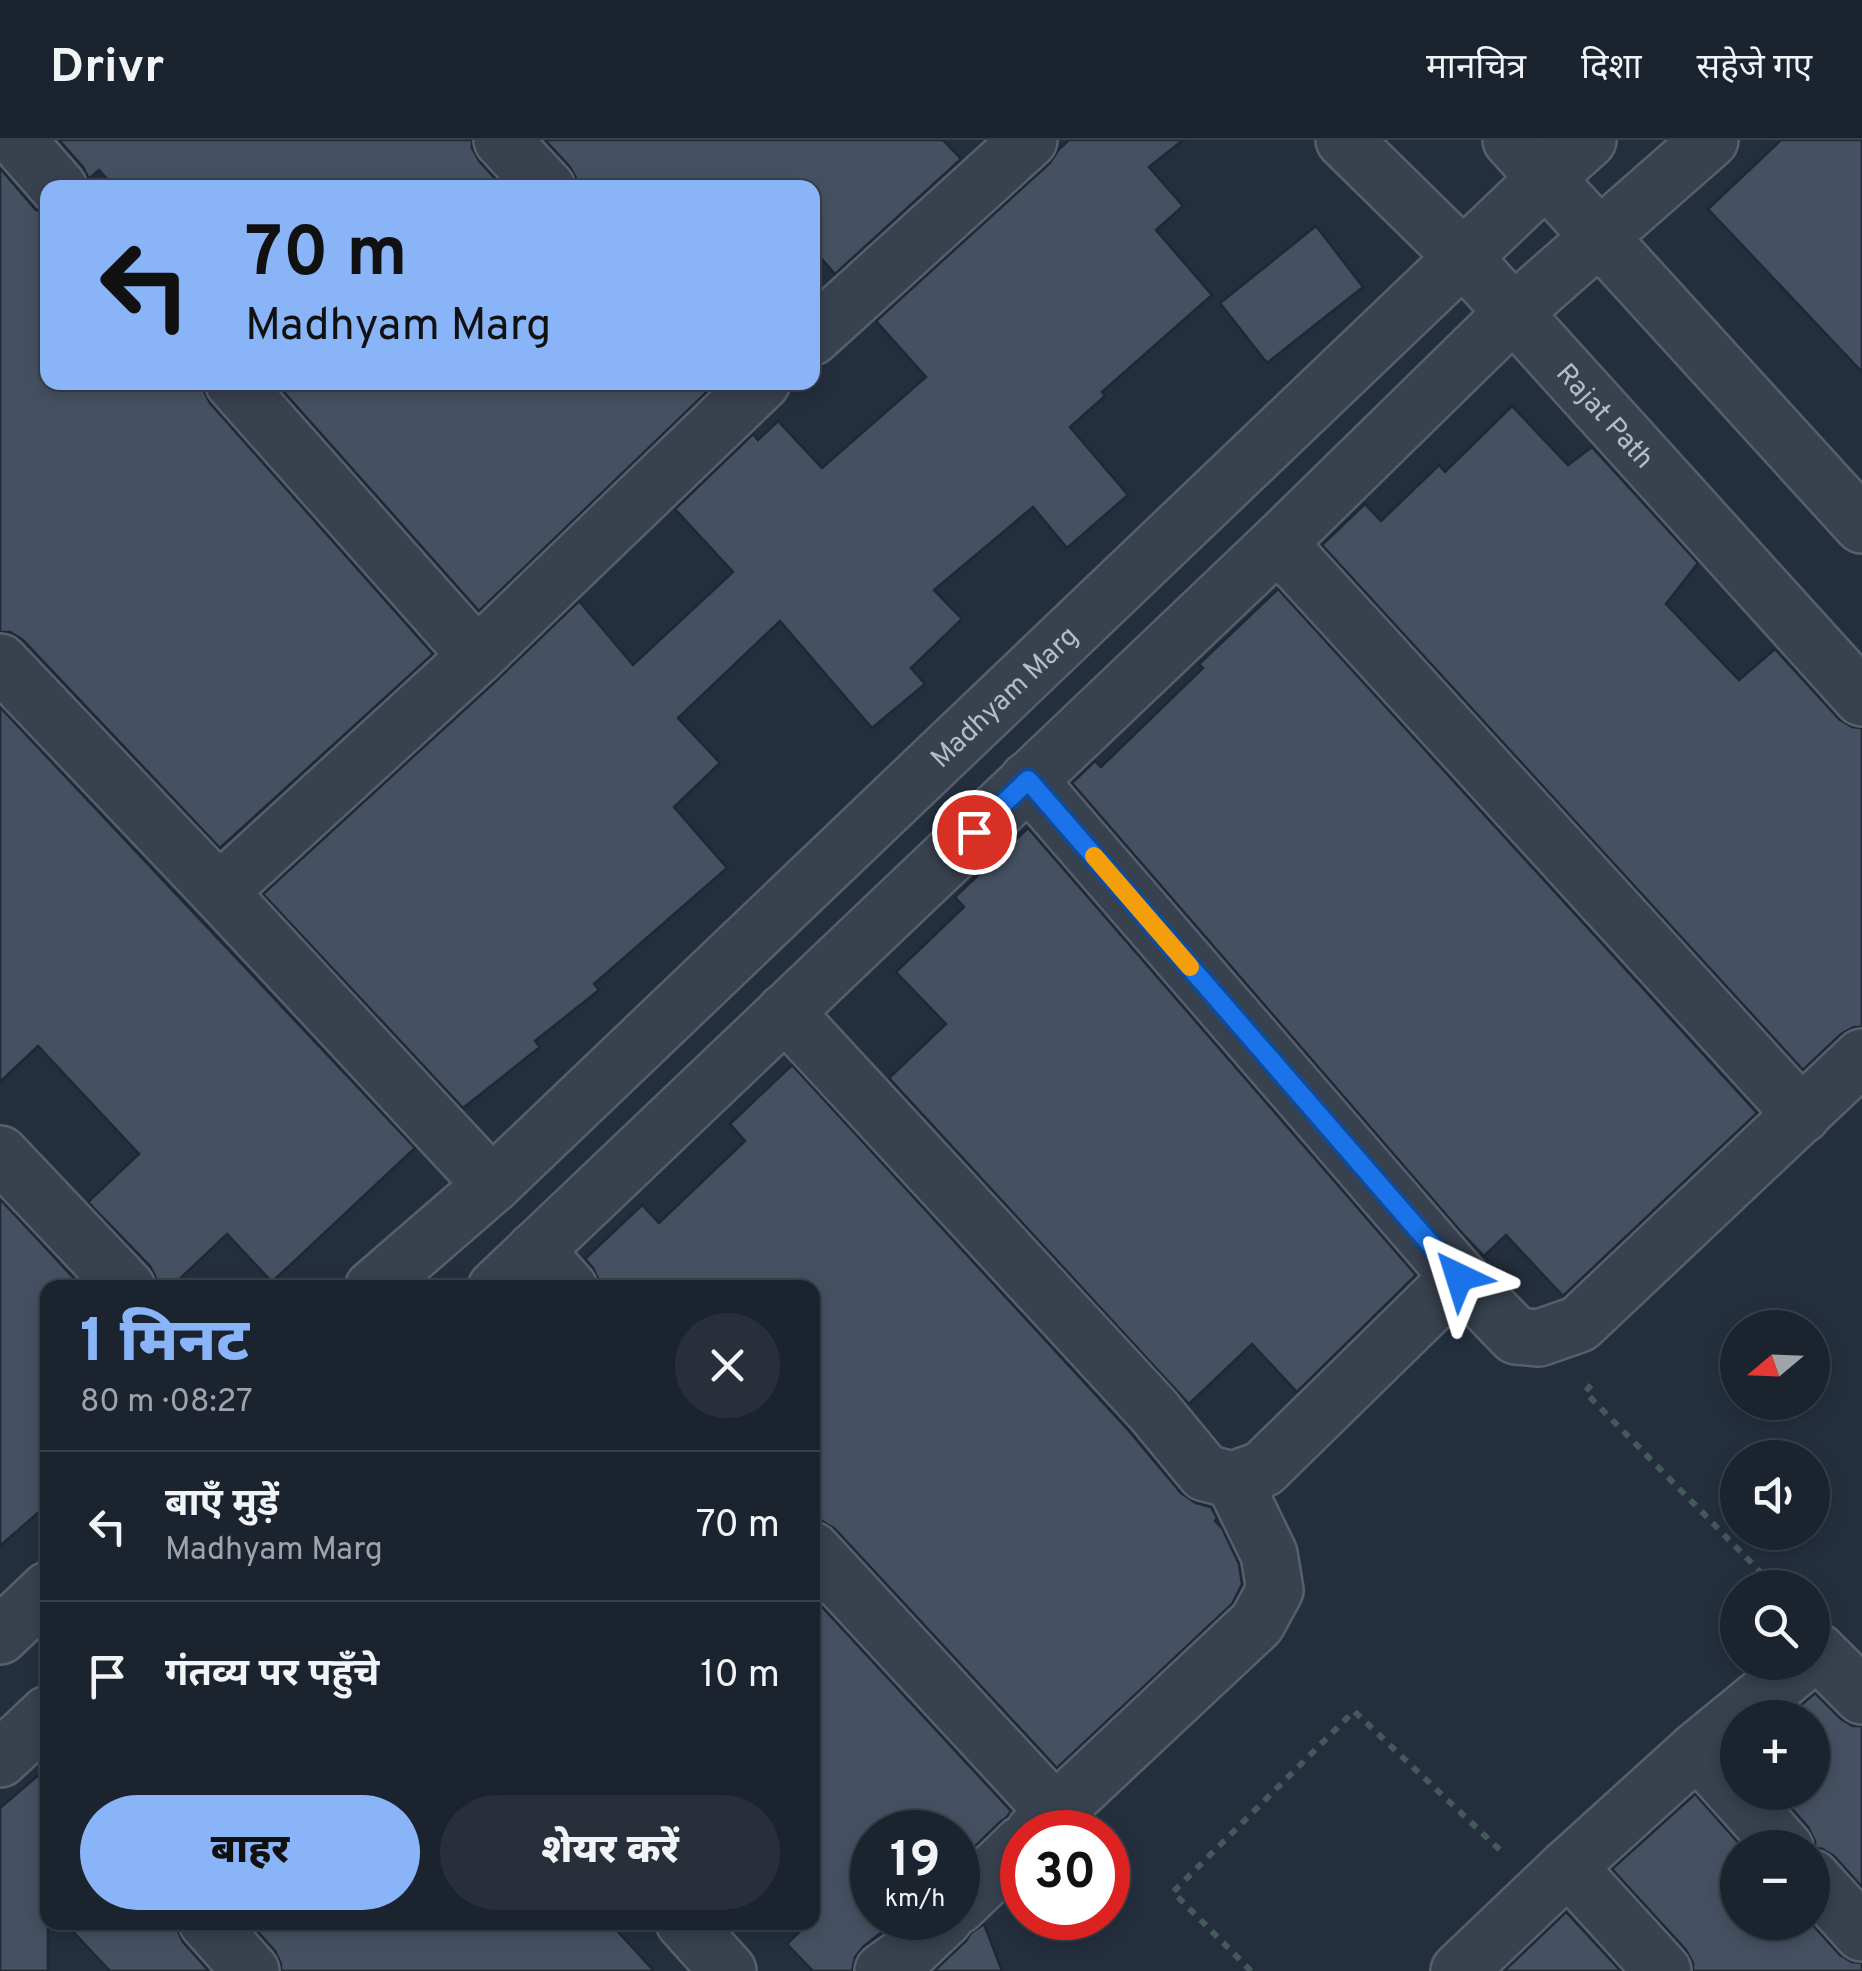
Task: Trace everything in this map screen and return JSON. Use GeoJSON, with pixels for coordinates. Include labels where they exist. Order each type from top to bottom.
{"type":"FeatureCollection","features":[{"type":"Feature","properties":{"kind":"street"},"geometry":{"type":"LineString","coordinates":[[17,140],[52,180]]}},
{"type":"Feature","properties":{"kind":"street"},"geometry":{"type":"LineString","coordinates":[[502,140],[540,180]]}},
{"type":"Feature","properties":{"kind":"street","name":"Rajat Path"},"geometry":{"type":"LineString","coordinates":[[1344,140],[1463,257],[1862,698]]}},
{"type":"Feature","properties":{"kind":"street","name":"Madhyam Marg"},"geometry":{"type":"LineString","coordinates":[[382,1280],[492,1185],[1463,257],[1528,159],[1588,140]]}},
{"type":"Feature","properties":{"kind":"street"},"geometry":{"type":"LineString","coordinates":[[520,1280],[552,1269],[784,1012],[1278,543],[1513,313],[1710,140]]}},
{"type":"Feature","properties":{"kind":"street"},"geometry":{"type":"LineString","coordinates":[[820,329],[1017,144]]}},
{"type":"Feature","properties":{"kind":"street"},"geometry":{"type":"LineString","coordinates":[[1528,159],[1862,525]]}},
{"type":"Feature","properties":{"kind":"street"},"geometry":{"type":"LineString","coordinates":[[240,390],[477,656]]}},
{"type":"Feature","properties":{"kind":"street"},"geometry":{"type":"LineString","coordinates":[[219,892],[477,656],[744,390]]}},
{"type":"Feature","properties":{"kind":"street"},"geometry":{"type":"LineString","coordinates":[[1278,543],[1802,1115]]}},
{"type":"Feature","properties":{"kind":"street"},"geometry":{"type":"LineString","coordinates":[[0,662],[492,1185]]}},
{"type":"Feature","properties":{"kind":"street"},"geometry":{"type":"LineString","coordinates":[[1028,780],[1459,1277],[1516,1336],[1539,1338],[1579,1324],[1862,1057]]}},
{"type":"Feature","properties":{"kind":"street"},"geometry":{"type":"LineString","coordinates":[[784,1012],[1140,1396],[1205,1473],[1233,1480],[1263,1469],[1459,1277]]}},
{"type":"Feature","properties":{"kind":"street"},"geometry":{"type":"LineString","coordinates":[[0,1154],[119,1280]]}},
{"type":"Feature","properties":{"kind":"street"},"geometry":{"type":"LineString","coordinates":[[1057,1810],[1257,1623],[1275,1590],[1270,1554],[1233,1480]]}},
{"type":"Feature","properties":{"kind":"street"},"geometry":{"type":"LineString","coordinates":[[820,1560],[1022,1810]]}},
{"type":"Feature","properties":{"kind":"street"},"geometry":{"type":"LineString","coordinates":[[0,1636],[40,1598]]}},
{"type":"Feature","properties":{"kind":"street"},"geometry":{"type":"LineString","coordinates":[[1830,1665],[1862,1696]]}},
{"type":"Feature","properties":{"kind":"street"},"geometry":{"type":"LineString","coordinates":[[1458,1971],[1697,1750],[1782,1680]]}},
{"type":"Feature","properties":{"kind":"street"},"geometry":{"type":"LineString","coordinates":[[1697,1750],[1769,1830]]}},
{"type":"Feature","properties":{"kind":"street"},"geometry":{"type":"LineString","coordinates":[[980,1885],[1000,1865]]}},
{"type":"Feature","properties":{"kind":"street"},"geometry":{"type":"LineString","coordinates":[[1568,1867],[1662,1971]]}},
{"type":"Feature","properties":{"kind":"street"},"geometry":{"type":"LineString","coordinates":[[1830,1898],[1862,1933]]}},
{"type":"Feature","properties":{"kind":"street"},"geometry":{"type":"LineString","coordinates":[[214,1930],[251,1971]]}},
{"type":"Feature","properties":{"kind":"street"},"geometry":{"type":"LineString","coordinates":[[883,1971],[922,1940]]}},
{"type":"Feature","properties":{"kind":"path"},"geometry":{"type":"LineString","coordinates":[[1599,1378],[1585,1392],[1758,1570]]}},
{"type":"Feature","properties":{"kind":"path"},"geometry":{"type":"LineString","coordinates":[[1252,1971],[1173,1892],[1354,1711],[1507,1856]]}},
{"type":"Feature","properties":{"kind":"building"},"geometry":{"type":"Polygon","coordinates":[[[59,140],[472,140],[479,161],[497,180],[108,180],[99,170],[89,179],[59,140]]]}},
{"type":"Feature","properties":{"kind":"building"},"geometry":{"type":"Polygon","coordinates":[[[545,140],[943,140],[961,159],[835,274],[820,257],[820,180],[577,180],[545,140]]]}},
{"type":"Feature","properties":{"kind":"building"},"geometry":{"type":"Polygon","coordinates":[[[1069,140],[1183,140],[1149,167],[1183,206],[1156,230],[1212,295],[1102,392],[1105,396],[1070,427],[1128,495],[1067,548],[1033,507],[934,590],[962,619],[911,668],[925,684],[872,728],[780,621],[678,718],[720,763],[674,807],[727,868],[594,984],[599,990],[535,1041],[540,1047],[463,1108],[263,894],[579,601],[633,665],[733,572],[675,509],[753,434],[758,440],[778,421],[822,468],[926,377],[876,321],[1050,163],[1069,140]]]}},
{"type":"Feature","properties":{"kind":"building"},"geometry":{"type":"Polygon","coordinates":[[[1781,140],[1862,140],[1862,372],[1708,209],[1781,140]]]}},
{"type":"Feature","properties":{"kind":"building"},"geometry":{"type":"Polygon","coordinates":[[[0,168],[40,212],[40,390],[204,390],[210,403],[433,654],[220,848],[23,640],[10,632],[0,632],[0,168]]]}},
{"type":"Feature","properties":{"kind":"building"},"geometry":{"type":"Polygon","coordinates":[[[1316,226],[1363,287],[1267,363],[1220,303],[1316,226]]]}},
{"type":"Feature","properties":{"kind":"building"},"geometry":{"type":"Polygon","coordinates":[[[282,390],[709,390],[479,611],[282,390]]]}},
{"type":"Feature","properties":{"kind":"building"},"geometry":{"type":"Polygon","coordinates":[[[1512,406],[1568,465],[1592,447],[1698,563],[1666,604],[1739,680],[1775,649],[1839,719],[1862,728],[1862,1027],[1841,1034],[1803,1070],[1322,545],[1365,504],[1381,521],[1439,465],[1445,472],[1512,406]]]}},
{"type":"Feature","properties":{"kind":"building"},"geometry":{"type":"Polygon","coordinates":[[[1278,589],[1757,1113],[1563,1296],[1506,1235],[1484,1256],[1072,783],[1095,761],[1101,767],[1203,668],[1199,664],[1278,589]]]}},
{"type":"Feature","properties":{"kind":"building"},"geometry":{"type":"Polygon","coordinates":[[[0,707],[415,1148],[274,1280],[227,1234],[178,1280],[157,1280],[150,1266],[88,1202],[139,1154],[38,1046],[0,1082],[0,707]]]}},
{"type":"Feature","properties":{"kind":"building"},"geometry":{"type":"Polygon","coordinates":[[[1028,828],[1416,1275],[1297,1392],[1252,1344],[1189,1404],[889,1078],[946,1024],[896,972],[964,907],[955,897],[1028,828]]]}},
{"type":"Feature","properties":{"kind":"building"},"geometry":{"type":"Polygon","coordinates":[[[792,1065],[1129,1431],[1181,1493],[1211,1507],[1217,1518],[1215,1521],[1239,1564],[1242,1584],[1232,1604],[1057,1768],[835,1529],[820,1521],[820,1280],[599,1280],[585,1259],[642,1205],[659,1223],[745,1141],[730,1124],[792,1065]]]}},
{"type":"Feature","properties":{"kind":"building"},"geometry":{"type":"Polygon","coordinates":[[[0,1199],[76,1280],[40,1280],[40,1511],[0,1546],[0,1199]]]}},
{"type":"Feature","properties":{"kind":"building"},"geometry":{"type":"Polygon","coordinates":[[[820,1605],[1010,1810],[1000,1810],[1000,1822],[980,1842],[980,1810],[850,1810],[850,1940],[872,1940],[855,1957],[852,1971],[813,1971],[787,1944],[801,1930],[820,1930],[820,1605]]]}},
{"type":"Feature","properties":{"kind":"building"},"geometry":{"type":"Polygon","coordinates":[[[1830,1708],[1853,1726],[1862,1726],[1862,1887],[1830,1854],[1830,1830],[1808,1827],[1793,1810],[1830,1810],[1830,1708]]]}},
{"type":"Feature","properties":{"kind":"building"},"geometry":{"type":"Polygon","coordinates":[[[40,1774],[40,1930],[48,1930],[48,1971],[0,1971],[0,1808],[40,1774]]]}},
{"type":"Feature","properties":{"kind":"building"},"geometry":{"type":"Polygon","coordinates":[[[1695,1794],[1727,1830],[1720,1830],[1720,1940],[1826,1940],[1840,1955],[1862,1963],[1862,1971],[1693,1971],[1686,1950],[1612,1869],[1695,1794]]]}},
{"type":"Feature","properties":{"kind":"building"},"geometry":{"type":"Polygon","coordinates":[[[1566,1912],[1621,1971],[1504,1971],[1566,1912]]]}},
{"type":"Feature","properties":{"kind":"building"},"geometry":{"type":"Polygon","coordinates":[[[984,1924],[1002,1971],[934,1971],[967,1940],[980,1940],[980,1927],[984,1924]]]}},
{"type":"Feature","properties":{"kind":"building"},"geometry":{"type":"Polygon","coordinates":[[[72,1930],[177,1930],[209,1971],[110,1971],[72,1930]]]}},
{"type":"Feature","properties":{"kind":"building"},"geometry":{"type":"Polygon","coordinates":[[[256,1930],[616,1930],[654,1971],[281,1971],[275,1951],[256,1930]]]}},
{"type":"Feature","properties":{"kind":"slow traffic"},"geometry":{"type":"LineString","coordinates":[[1094,856],[1190,967]]}},
{"type":"Feature","properties":{"kind":"route"},"geometry":{"type":"LineString","coordinates":[[974,832],[1028,780],[1459,1277]]}}]}
